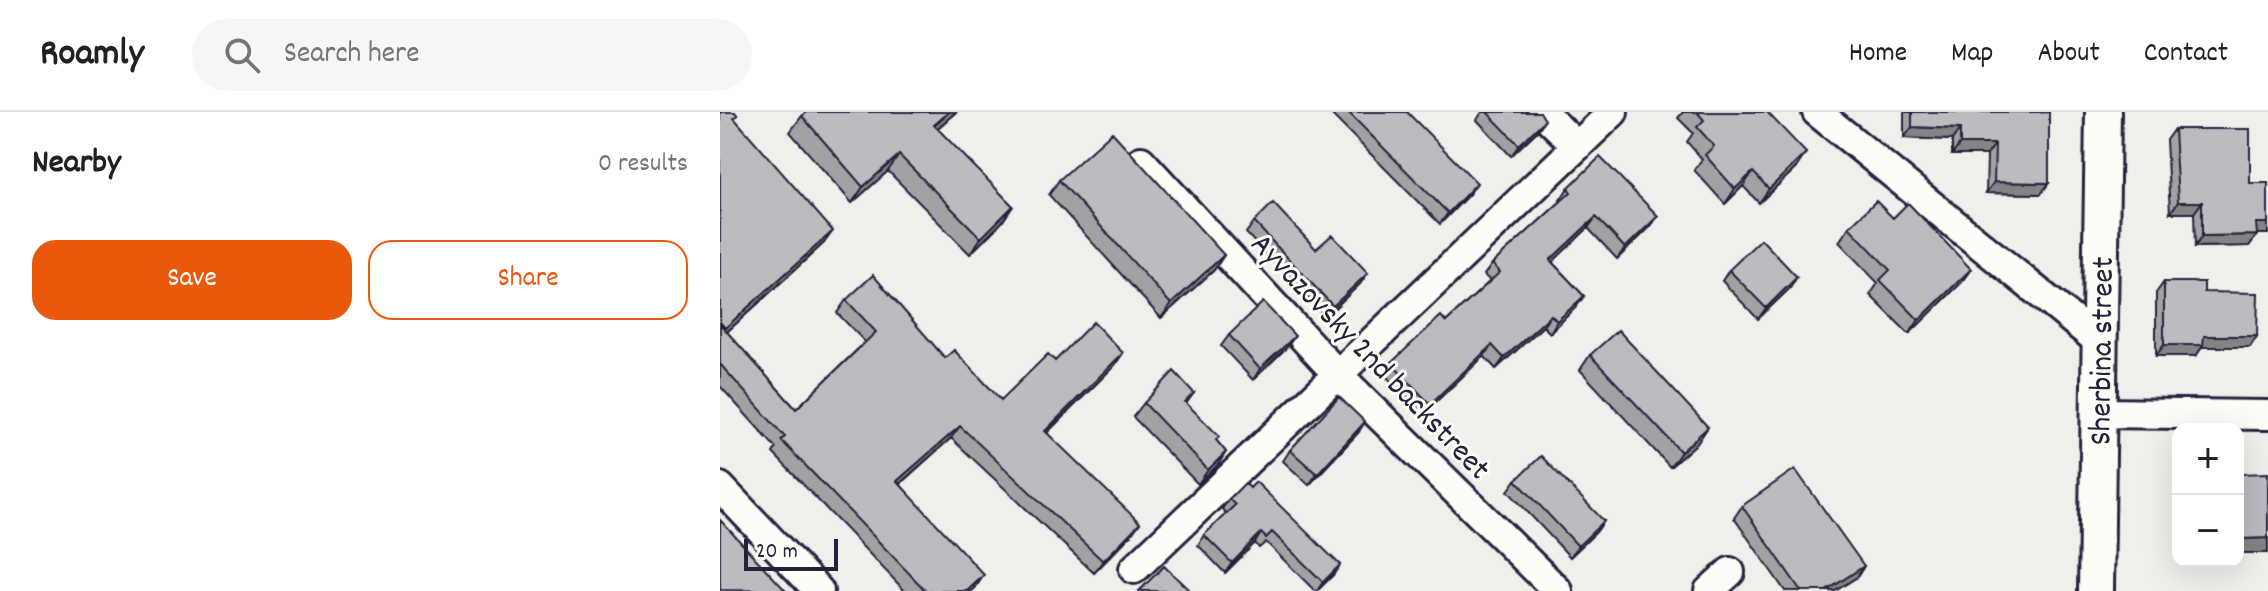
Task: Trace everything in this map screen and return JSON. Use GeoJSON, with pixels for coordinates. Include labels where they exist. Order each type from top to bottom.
{"type":"FeatureCollection","features":[{"type":"Feature","properties":{"kind":"street"},"geometry":{"type":"LineString","coordinates":[[1542,112],[1577,146]]}},
{"type":"Feature","properties":{"kind":"street"},"geometry":{"type":"LineString","coordinates":[[1134,569],[1613,112]]}},
{"type":"Feature","properties":{"kind":"street"},"geometry":{"type":"LineString","coordinates":[[1817,112],[2097,340]]}},
{"type":"Feature","properties":{"kind":"street","name":"Sherbina street"},"geometry":{"type":"LineString","coordinates":[[2096,591],[2097,340],[2103,112]]}},
{"type":"Feature","properties":{"kind":"street","name":"Ayvazovsky 2nd backstreet"},"geometry":{"type":"LineString","coordinates":[[1141,161],[1338,375],[1558,591]]}},
{"type":"Feature","properties":{"kind":"street"},"geometry":{"type":"LineString","coordinates":[[2097,413],[2268,415]]}},
{"type":"Feature","properties":{"kind":"street"},"geometry":{"type":"LineString","coordinates":[[720,487],[819,591]]}},
{"type":"Feature","properties":{"kind":"building"},"geometry":{"type":"Polygon","coordinates":[[[720,112],[735,112],[737,115],[734,118],[833,231],[725,328],[720,322],[720,112]]]}},
{"type":"Feature","properties":{"kind":"building"},"geometry":{"type":"Polygon","coordinates":[[[806,112],[949,112],[934,125],[1013,206],[981,238],[899,155],[863,187],[802,116],[806,112]]]}},
{"type":"Feature","properties":{"kind":"building"},"geometry":{"type":"Polygon","coordinates":[[[1348,112],[1407,112],[1477,183],[1448,213],[1348,112]]]}},
{"type":"Feature","properties":{"kind":"building"},"geometry":{"type":"Polygon","coordinates":[[[1487,112],[1540,112],[1545,120],[1519,145],[1487,112]]]}},
{"type":"Feature","properties":{"kind":"building"},"geometry":{"type":"Polygon","coordinates":[[[1697,112],[1767,112],[1806,153],[1769,189],[1753,172],[1735,189],[1705,155],[1714,146],[1697,127],[1704,120],[1697,112]]]}},
{"type":"Feature","properties":{"kind":"building"},"geometry":{"type":"Polygon","coordinates":[[[1912,112],[2049,112],[2049,183],[1994,182],[1995,144],[1960,144],[1960,129],[1912,127],[1912,112]]]}},
{"type":"Feature","properties":{"kind":"building"},"geometry":{"type":"Polygon","coordinates":[[[2174,129],[2250,129],[2250,183],[2268,183],[2268,223],[2256,223],[2257,235],[2202,236],[2202,202],[2178,202],[2174,129]]]}},
{"type":"Feature","properties":{"kind":"building"},"geometry":{"type":"Polygon","coordinates":[[[1112,132],[1224,255],[1171,304],[1059,180],[1112,132]]]}},
{"type":"Feature","properties":{"kind":"building"},"geometry":{"type":"Polygon","coordinates":[[[1600,157],[1658,216],[1625,248],[1596,217],[1550,260],[1584,296],[1557,321],[1551,315],[1504,358],[1492,345],[1430,404],[1391,363],[1441,316],[1446,322],[1500,272],[1492,264],[1571,192],[1568,188],[1600,157]]]}},
{"type":"Feature","properties":{"kind":"building"},"geometry":{"type":"Polygon","coordinates":[[[1876,201],[1893,218],[1908,203],[1971,269],[1919,320],[1880,280],[1890,270],[1849,227],[1876,201]]]}},
{"type":"Feature","properties":{"kind":"building"},"geometry":{"type":"Polygon","coordinates":[[[1273,203],[1316,249],[1332,235],[1368,273],[1333,306],[1254,222],[1273,203]]]}},
{"type":"Feature","properties":{"kind":"building"},"geometry":{"type":"Polygon","coordinates":[[[1761,239],[1797,277],[1766,308],[1729,270],[1761,239]]]}},
{"type":"Feature","properties":{"kind":"building"},"geometry":{"type":"Polygon","coordinates":[[[873,275],[945,358],[954,350],[1001,400],[1048,354],[1055,361],[1093,322],[1123,353],[1045,431],[1140,523],[1103,561],[960,426],[897,481],[984,575],[969,591],[926,591],[781,440],[785,437],[720,364],[720,324],[796,409],[876,332],[846,300],[873,275]]]}},
{"type":"Feature","properties":{"kind":"building"},"geometry":{"type":"Polygon","coordinates":[[[2164,282],[2204,282],[2204,292],[2258,293],[2257,336],[2204,336],[2203,345],[2164,345],[2164,282]]]}},
{"type":"Feature","properties":{"kind":"building"},"geometry":{"type":"Polygon","coordinates":[[[1263,302],[1295,336],[1260,369],[1229,335],[1263,302]]]}},
{"type":"Feature","properties":{"kind":"building"},"geometry":{"type":"Polygon","coordinates":[[[1618,330],[1708,427],[1681,452],[1590,355],[1618,330]]]}},
{"type":"Feature","properties":{"kind":"building"},"geometry":{"type":"Polygon","coordinates":[[[1174,371],[1194,393],[1185,402],[1219,436],[1216,440],[1226,452],[1208,470],[1144,403],[1174,371]]]}},
{"type":"Feature","properties":{"kind":"building"},"geometry":{"type":"Polygon","coordinates":[[[1339,397],[1365,422],[1317,474],[1290,450],[1339,397]]]}},
{"type":"Feature","properties":{"kind":"building"},"geometry":{"type":"Polygon","coordinates":[[[1541,456],[1604,521],[1578,546],[1516,480],[1541,456]]]}},
{"type":"Feature","properties":{"kind":"building"},"geometry":{"type":"Polygon","coordinates":[[[1795,469],[1864,566],[1826,591],[1801,591],[1742,506],[1795,469]]]}},
{"type":"Feature","properties":{"kind":"building"},"geometry":{"type":"Polygon","coordinates":[[[2268,473],[2268,538],[2244,539],[2244,474],[2268,473]]]}},
{"type":"Feature","properties":{"kind":"building"},"geometry":{"type":"Polygon","coordinates":[[[1256,482],[1340,565],[1323,582],[1272,532],[1266,538],[1261,533],[1232,563],[1204,535],[1235,505],[1229,499],[1245,483],[1250,488],[1256,482]]]}},
{"type":"Feature","properties":{"kind":"building"},"geometry":{"type":"Polygon","coordinates":[[[720,520],[786,591],[720,590],[720,520]]]}},
{"type":"Feature","properties":{"kind":"building"},"geometry":{"type":"Polygon","coordinates":[[[1164,566],[1190,591],[1139,591],[1164,566]]]}}]}
